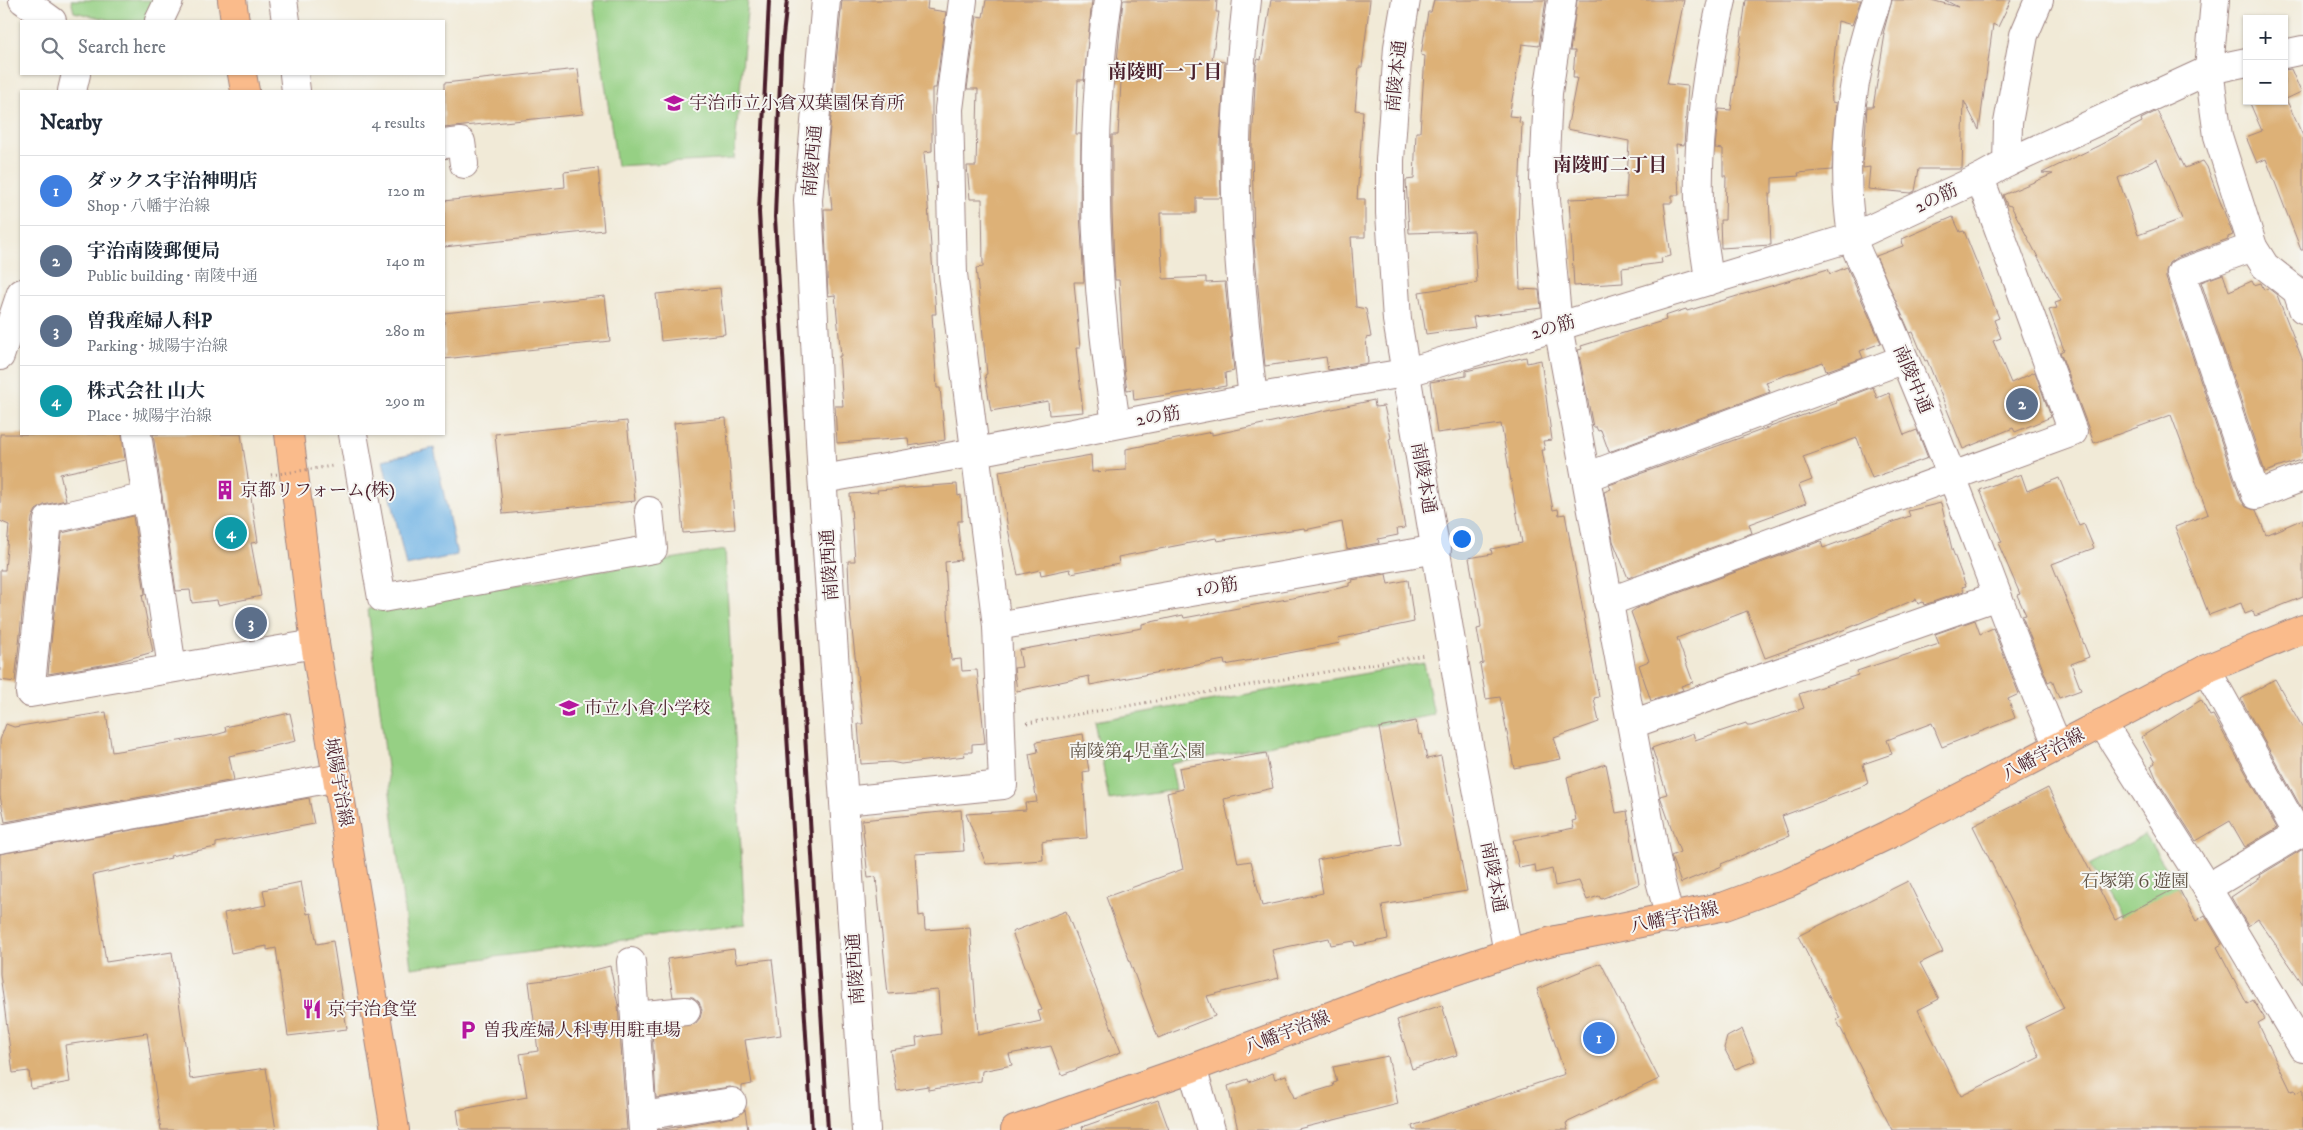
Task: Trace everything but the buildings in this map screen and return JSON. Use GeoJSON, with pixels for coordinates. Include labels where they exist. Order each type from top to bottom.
{"type":"FeatureCollection","features":[{"type":"Feature","properties":{"kind":"main road"},"geometry":{"type":"LineString","coordinates":[[232,0],[235,20]]}},
{"type":"Feature","properties":{"kind":"main road"},"geometry":{"type":"LineString","coordinates":[[242,75],[245,90]]}},
{"type":"Feature","properties":{"kind":"main road","name":"城陽宇治線"},"geometry":{"type":"LineString","coordinates":[[289,435],[315,644],[395,1130]]}},
{"type":"Feature","properties":{"kind":"main road","name":"八幡宇治線"},"geometry":{"type":"LineString","coordinates":[[1015,1130],[1192,1068],[1404,988],[1508,953],[1556,940],[1670,919],[1725,906],[1790,882],[1890,834],[2206,669],[2303,629]]}},
{"type":"Feature","properties":{"kind":"street"},"geometry":{"type":"LineString","coordinates":[[23,0],[51,20]]}},
{"type":"Feature","properties":{"kind":"street"},"geometry":{"type":"LineString","coordinates":[[159,20],[169,0]]}},
{"type":"Feature","properties":{"kind":"street"},"geometry":{"type":"LineString","coordinates":[[283,0],[286,20]]}},
{"type":"Feature","properties":{"kind":"street","name":"南陵西通"},"geometry":{"type":"LineString","coordinates":[[826,0],[808,200],[823,479],[866,1130]]}},
{"type":"Feature","properties":{"kind":"street"},"geometry":{"type":"LineString","coordinates":[[844,801],[1003,785],[997,626],[953,274],[949,109],[963,0]]}},
{"type":"Feature","properties":{"kind":"street"},"geometry":{"type":"LineString","coordinates":[[1108,0],[1098,93],[1095,220],[1098,288],[1116,424]]}},
{"type":"Feature","properties":{"kind":"street"},"geometry":{"type":"LineString","coordinates":[[1247,0],[1237,112],[1236,192],[1238,253],[1253,398]]}},
{"type":"Feature","properties":{"kind":"street","name":"南陵本通"},"geometry":{"type":"LineString","coordinates":[[1406,0],[1393,103],[1390,177],[1392,267],[1405,373],[1437,549],[1453,652],[1508,953]]}},
{"type":"Feature","properties":{"kind":"street"},"geometry":{"type":"LineString","coordinates":[[1562,0],[1548,93],[1544,179],[1558,326],[1660,880],[1670,919]]}},
{"type":"Feature","properties":{"kind":"street"},"geometry":{"type":"LineString","coordinates":[[1709,281],[1699,203],[1700,154],[1706,80],[1722,0]]}},
{"type":"Feature","properties":{"kind":"street","name":"南陵中通"},"geometry":{"type":"LineString","coordinates":[[1877,0],[1862,50],[1849,142],[1849,190],[1853,237],[1953,476],[1997,596],[2058,746]]}},
{"type":"Feature","properties":{"kind":"street"},"geometry":{"type":"LineString","coordinates":[[2007,162],[2008,123],[2024,35],[2039,0]]}},
{"type":"Feature","properties":{"kind":"street"},"geometry":{"type":"LineString","coordinates":[[2215,0],[2210,70],[2218,136],[2253,247],[2265,266],[2297,291],[2303,309]]}},
{"type":"Feature","properties":{"kind":"street"},"geometry":{"type":"LineString","coordinates":[[2288,53],[2303,50]]}},
{"type":"Feature","properties":{"kind":"street","name":"2の筋"},"geometry":{"type":"LineString","coordinates":[[823,479],[976,452],[1253,398],[1405,373],[1853,237],[1980,178],[2007,162],[2210,70],[2243,63]]}},
{"type":"Feature","properties":{"kind":"street"},"geometry":{"type":"LineString","coordinates":[[72,90],[76,75]]}},
{"type":"Feature","properties":{"kind":"street"},"geometry":{"type":"LineString","coordinates":[[294,75],[296,90]]}},
{"type":"Feature","properties":{"kind":"street"},"geometry":{"type":"LineString","coordinates":[[445,144],[461,142],[464,164]]}},
{"type":"Feature","properties":{"kind":"street"},"geometry":{"type":"LineString","coordinates":[[1608,602],[2073,432],[1980,178]]}},
{"type":"Feature","properties":{"kind":"street"},"geometry":{"type":"LineString","coordinates":[[2253,247],[2181,273],[2256,495],[2303,477]]}},
{"type":"Feature","properties":{"kind":"street"},"geometry":{"type":"LineString","coordinates":[[0,356],[12,302]]}},
{"type":"Feature","properties":{"kind":"street"},"geometry":{"type":"LineString","coordinates":[[1586,477],[1904,359]]}},
{"type":"Feature","properties":{"kind":"street"},"geometry":{"type":"LineString","coordinates":[[137,435],[172,668]]}},
{"type":"Feature","properties":{"kind":"street"},"geometry":{"type":"LineString","coordinates":[[353,435],[382,598],[653,549],[649,511]]}},
{"type":"Feature","properties":{"kind":"street"},"geometry":{"type":"LineString","coordinates":[[146,497],[48,520],[30,693],[315,644]]}},
{"type":"Feature","properties":{"kind":"street","name":"1の筋"},"geometry":{"type":"LineString","coordinates":[[997,626],[1437,549]]}},
{"type":"Feature","properties":{"kind":"street"},"geometry":{"type":"LineString","coordinates":[[1632,724],[1997,596]]}},
{"type":"Feature","properties":{"kind":"street"},"geometry":{"type":"LineString","coordinates":[[2206,669],[2298,834],[2207,888]]}},
{"type":"Feature","properties":{"kind":"street"},"geometry":{"type":"LineString","coordinates":[[2102,723],[2207,888],[2303,1048]]}},
{"type":"Feature","properties":{"kind":"street"},"geometry":{"type":"LineString","coordinates":[[0,839],[338,776]]}},
{"type":"Feature","properties":{"kind":"street"},"geometry":{"type":"LineString","coordinates":[[630,962],[642,1123],[732,1102]]}},
{"type":"Feature","properties":{"kind":"street"},"geometry":{"type":"LineString","coordinates":[[634,1016],[686,1011]]}},
{"type":"Feature","properties":{"kind":"street"},"geometry":{"type":"LineString","coordinates":[[1192,1068],[1211,1130]]}},
{"type":"Feature","properties":{"kind":"path"},"geometry":{"type":"LineString","coordinates":[[271,475],[334,466]]}},
{"type":"Feature","properties":{"kind":"path"},"geometry":{"type":"LineString","coordinates":[[1002,727],[1453,652]]}},
{"type":"Feature","properties":{"kind":"green space"},"geometry":{"type":"Polygon","coordinates":[[[71,0],[154,0],[147,20],[110,20],[74,12],[71,0]]]}},
{"type":"Feature","properties":{"kind":"green space","name":"宇治市立小倉双葉園保育所"},"geometry":{"type":"Polygon","coordinates":[[[593,0],[748,0],[734,159],[617,166],[593,0]]]}},
{"type":"Feature","properties":{"kind":"green space"},"geometry":{"type":"Polygon","coordinates":[[[725,550],[745,924],[411,968],[368,609],[725,550]]]}},
{"type":"Feature","properties":{"kind":"green space","name":"南陵第4児童公園"},"geometry":{"type":"Polygon","coordinates":[[[1424,663],[1434,715],[1171,764],[1176,790],[1109,800],[1095,721],[1424,663]]]}},
{"type":"Feature","properties":{"kind":"green space","name":"石塚第６遊園"},"geometry":{"type":"Polygon","coordinates":[[[2145,835],[2182,892],[2124,926],[2088,865],[2145,835]]]}},
{"type":"Feature","properties":{"kind":"water"},"geometry":{"type":"Polygon","coordinates":[[[434,448],[457,555],[406,566],[383,460],[434,448]]]}},
{"type":"Feature","properties":{"kind":"railway"},"geometry":{"type":"LineString","coordinates":[[769,0],[759,212],[785,703],[812,1130]]}},
{"type":"Feature","properties":{"kind":"railway"},"geometry":{"type":"LineString","coordinates":[[787,0],[781,54],[775,217],[828,1130]]}},
{"type":"Feature","properties":{"kind":"place","name":"宇治市立小倉双葉園保育所"},"geometry":{"type":"Point","coordinates":[674,103]}},
{"type":"Feature","properties":{"kind":"place","name":"宇治南陵郵便局"},"geometry":{"type":"Point","coordinates":[2022,404]}},
{"type":"Feature","properties":{"kind":"place","name":"京都リフォーム(株)"},"geometry":{"type":"Point","coordinates":[225,490]}},
{"type":"Feature","properties":{"kind":"place","name":"株式会社 山大"},"geometry":{"type":"Point","coordinates":[231,533]}},
{"type":"Feature","properties":{"kind":"place","name":"曽我産婦人科P"},"geometry":{"type":"Point","coordinates":[251,623]}},
{"type":"Feature","properties":{"kind":"place","name":"市立小倉小学校"},"geometry":{"type":"Point","coordinates":[569,708]}},
{"type":"Feature","properties":{"kind":"place","name":"京宇治食堂"},"geometry":{"type":"Point","coordinates":[312,1009]}},
{"type":"Feature","properties":{"kind":"place","name":"曽我産婦人科専用駐車場"},"geometry":{"type":"Point","coordinates":[468,1030]}},
{"type":"Feature","properties":{"kind":"place","name":"ダックス宇治神明店"},"geometry":{"type":"Point","coordinates":[1599,1038]}},
{"type":"Feature","properties":{"kind":"district","name":"南陵町一丁目"},"geometry":{"type":"Point","coordinates":[1165,71]}},
{"type":"Feature","properties":{"kind":"district","name":"南陵町二丁目"},"geometry":{"type":"Point","coordinates":[1610,164]}}]}
